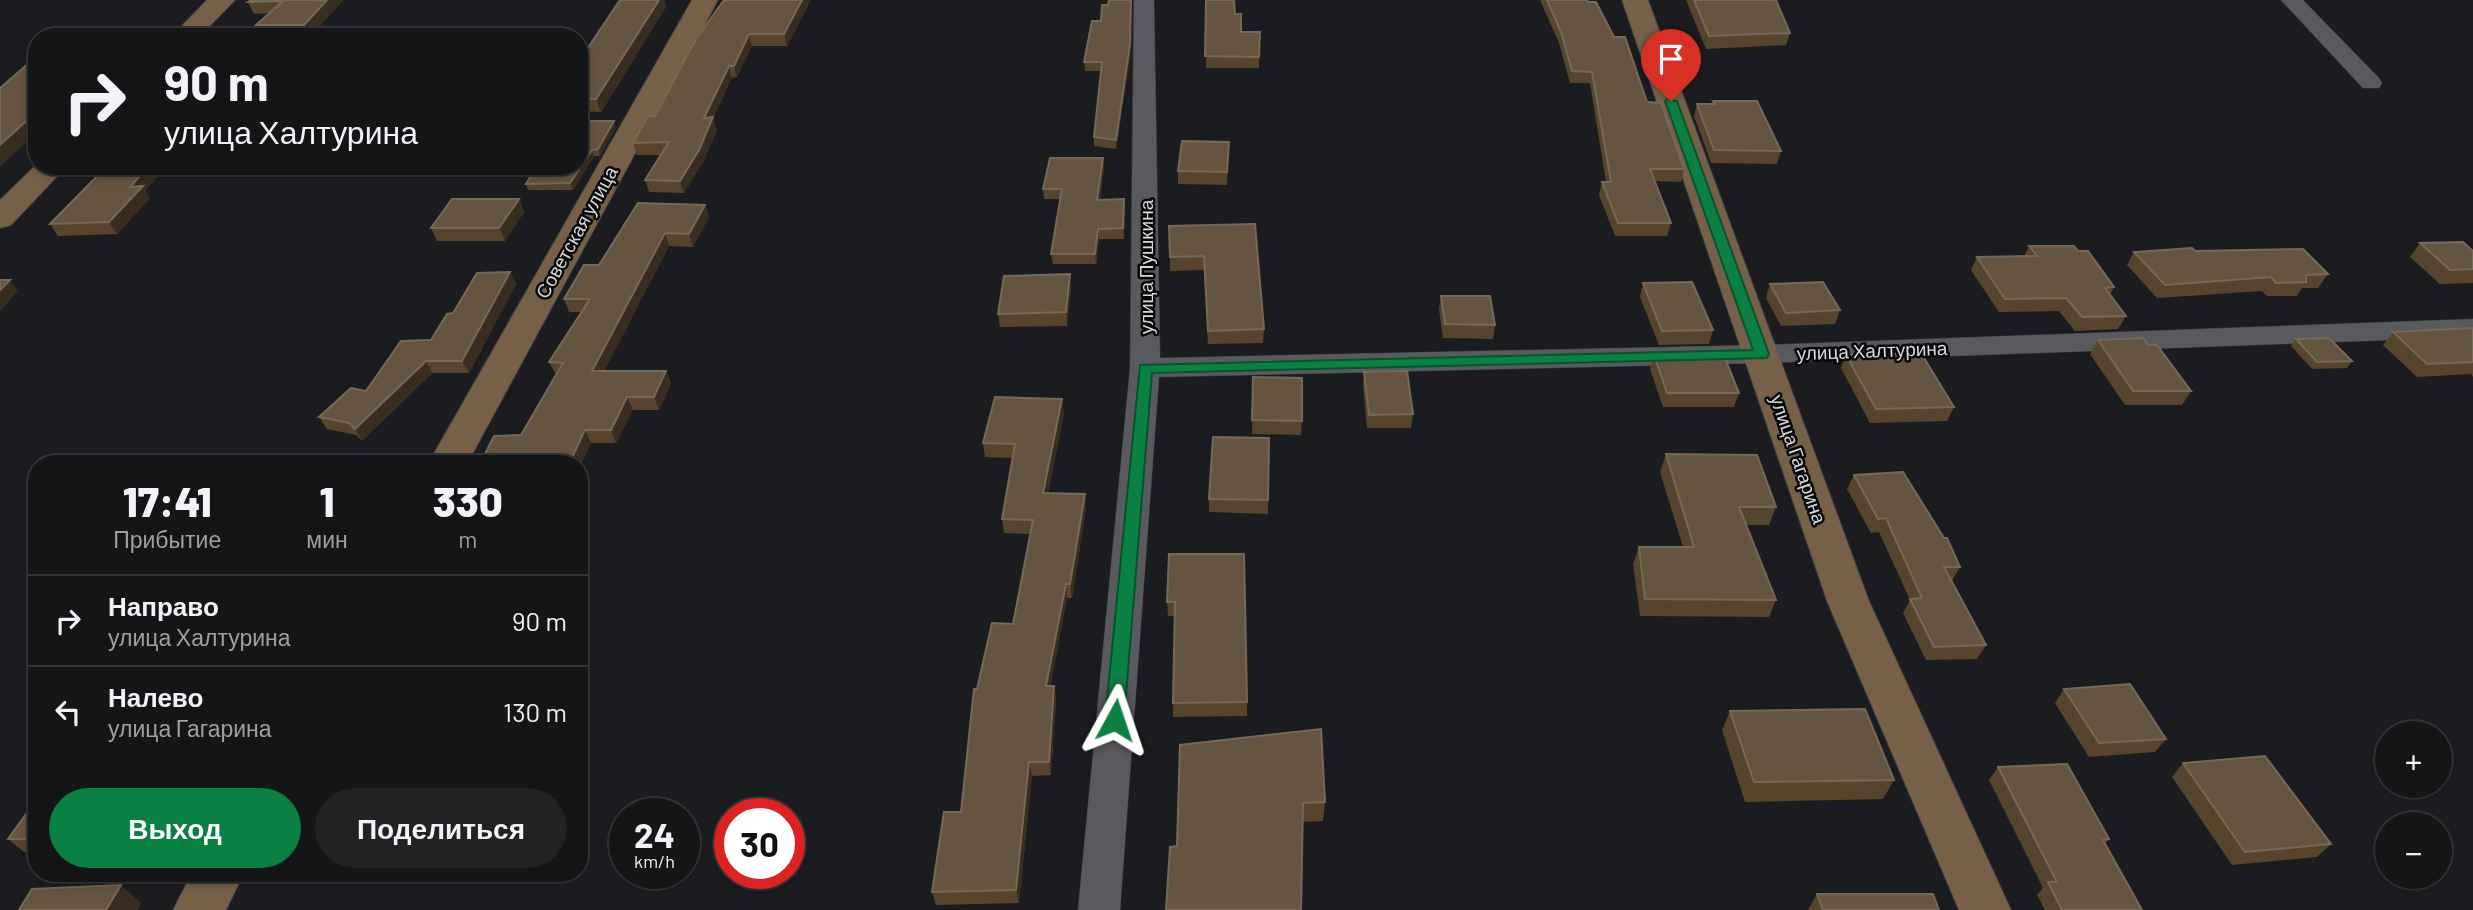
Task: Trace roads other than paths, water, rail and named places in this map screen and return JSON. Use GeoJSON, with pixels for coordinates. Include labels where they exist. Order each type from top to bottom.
{"type":"FeatureCollection","features":[{"type":"Feature","properties":{"kind":"street"},"geometry":{"type":"LineString","coordinates":[[193,28],[222,0]]}},
{"type":"Feature","properties":{"kind":"street","name":"Советская улица"},"geometry":{"type":"LineString","coordinates":[[452,455],[705,0]]}},
{"type":"Feature","properties":{"kind":"street","name":"улица Пушкина"},"geometry":{"type":"LineString","coordinates":[[1099,910],[1145,368],[1144,0]]}},
{"type":"Feature","properties":{"kind":"street","name":"улица Гагарина"},"geometry":{"type":"LineString","coordinates":[[1635,0],[1848,601],[1985,910]]}},
{"type":"Feature","properties":{"kind":"street"},"geometry":{"type":"LineString","coordinates":[[2291,0],[2371,83]]}},
{"type":"Feature","properties":{"kind":"street"},"geometry":{"type":"LineString","coordinates":[[0,218],[43,175]]}},
{"type":"Feature","properties":{"kind":"street","name":"улица Халтурина"},"geometry":{"type":"LineString","coordinates":[[1145,368],[1762,354],[2473,328]]}},
{"type":"Feature","properties":{"kind":"street"},"geometry":{"type":"LineString","coordinates":[[199,910],[214,882]]}}]}
